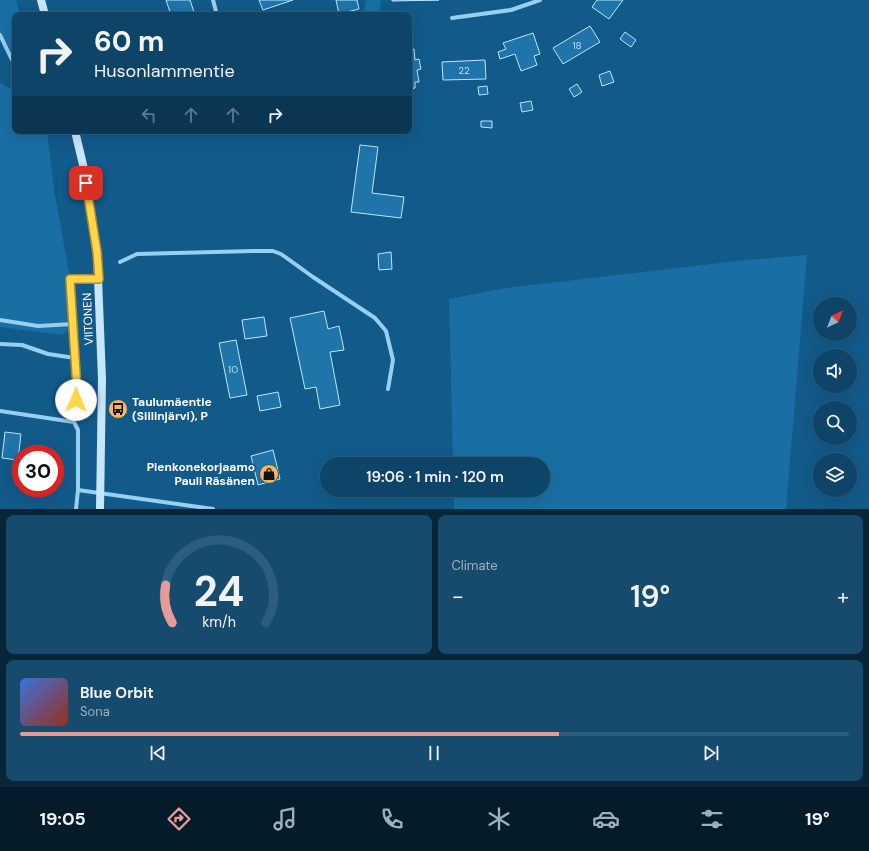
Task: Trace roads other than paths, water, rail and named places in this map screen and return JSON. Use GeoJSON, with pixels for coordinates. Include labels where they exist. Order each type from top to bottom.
{"type":"FeatureCollection","features":[{"type":"Feature","properties":{"kind":"main road"},"geometry":{"type":"LineString","coordinates":[[41,0],[44,12]]}},
{"type":"Feature","properties":{"kind":"main road","name":"VIITONEN"},"geometry":{"type":"LineString","coordinates":[[77,134],[84,169],[97,252],[99,279],[102,379],[100,509]]}},
{"type":"Feature","properties":{"kind":"street"},"geometry":{"type":"LineString","coordinates":[[213,0],[216,12]]}},
{"type":"Feature","properties":{"kind":"street"},"geometry":{"type":"LineString","coordinates":[[452,18],[511,10],[540,0]]}},
{"type":"Feature","properties":{"kind":"street"},"geometry":{"type":"LineString","coordinates":[[0,35],[12,60]]}},
{"type":"Feature","properties":{"kind":"street"},"geometry":{"type":"LineString","coordinates":[[120,262],[137,254],[266,251],[273,251],[281,254],[375,318],[386,331],[393,360],[388,389]]}},
{"type":"Feature","properties":{"kind":"street"},"geometry":{"type":"LineString","coordinates":[[76,509],[78,490],[78,430],[74,422],[77,389],[70,279],[99,279]]}},
{"type":"Feature","properties":{"kind":"street"},"geometry":{"type":"LineString","coordinates":[[0,320],[38,326],[73,324]]}},
{"type":"Feature","properties":{"kind":"street"},"geometry":{"type":"LineString","coordinates":[[0,344],[22,345],[48,354],[75,358]]}},
{"type":"Feature","properties":{"kind":"street"},"geometry":{"type":"LineString","coordinates":[[0,411],[74,422]]}},
{"type":"Feature","properties":{"kind":"street"},"geometry":{"type":"LineString","coordinates":[[78,490],[213,509]]}},
{"type":"Feature","properties":{"kind":"place","name":"Taulumäentie (Siilinjärvi), P"},"geometry":{"type":"Point","coordinates":[118,409]}},
{"type":"Feature","properties":{"kind":"place","name":"Pienkonekorjaamo Pauli Räsänen"},"geometry":{"type":"Point","coordinates":[269,474]}}]}
